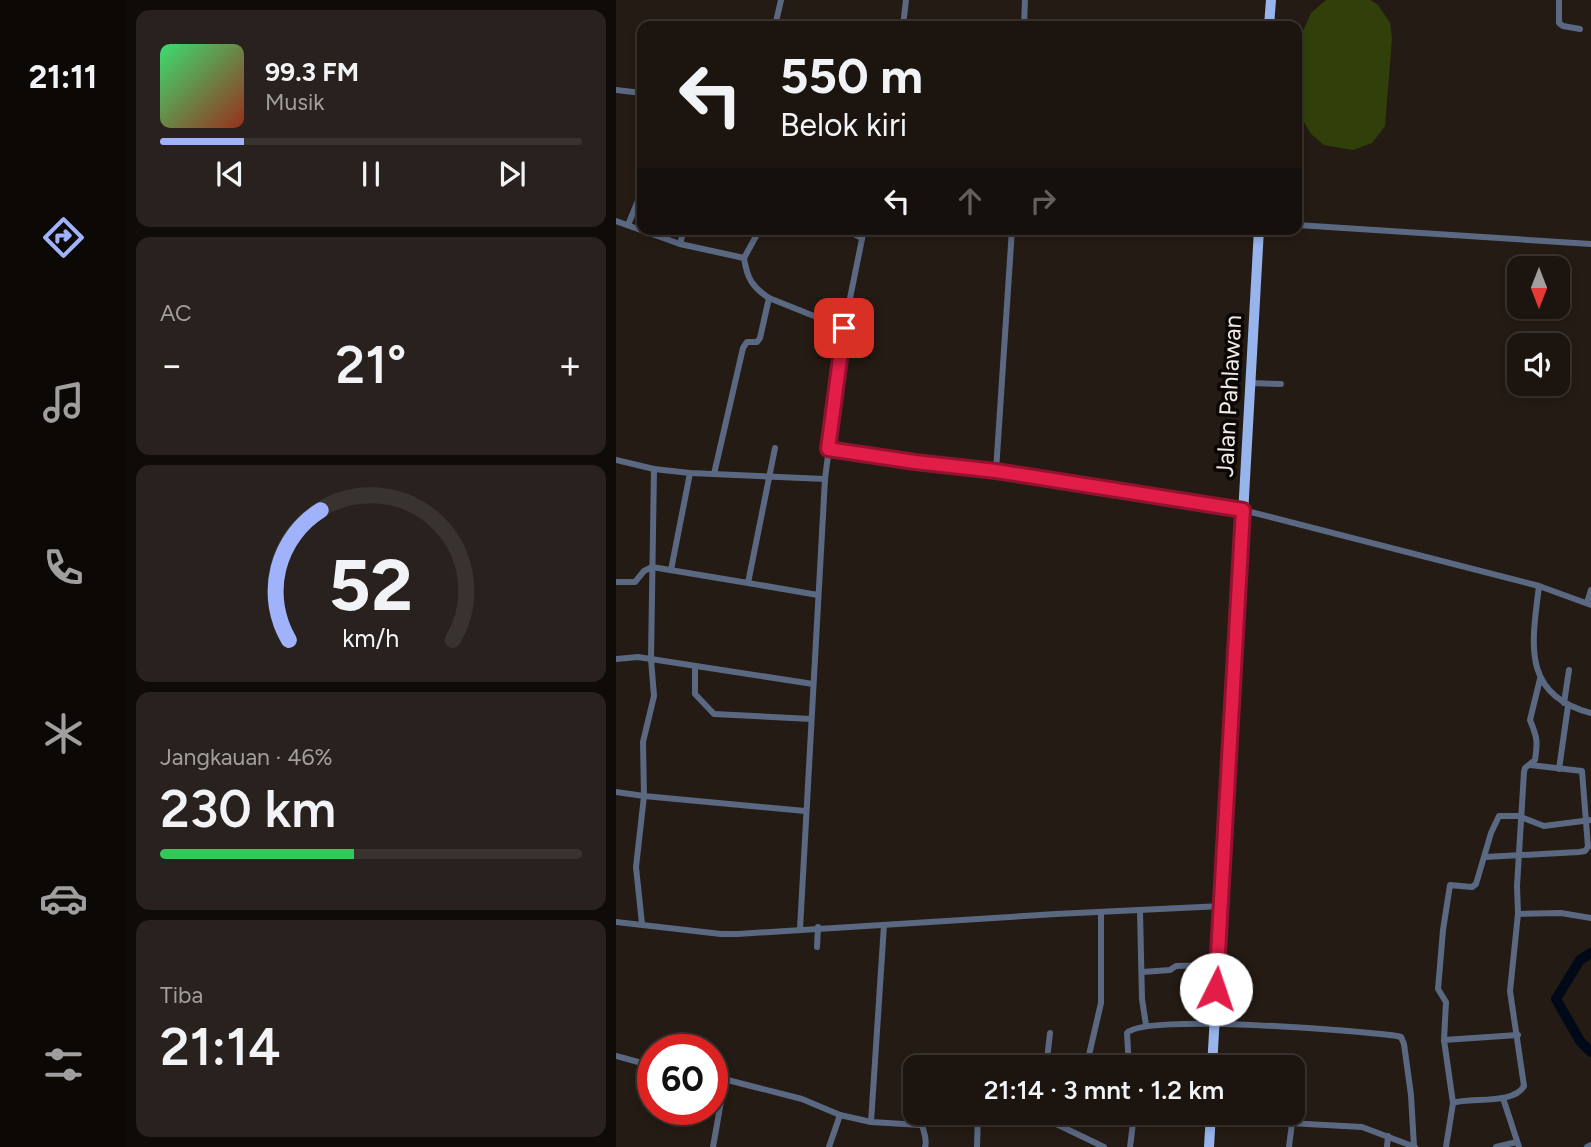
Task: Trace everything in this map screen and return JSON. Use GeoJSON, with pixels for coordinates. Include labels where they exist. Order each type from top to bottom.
{"type":"FeatureCollection","features":[{"type":"Feature","properties":{"kind":"main road"},"geometry":{"type":"LineString","coordinates":[[1269,21],[1271,0]]}},
{"type":"Feature","properties":{"kind":"main road","name":"Jalan Pahlawan"},"geometry":{"type":"LineString","coordinates":[[1212,1055],[1259,235]]}},
{"type":"Feature","properties":{"kind":"main road"},"geometry":{"type":"LineString","coordinates":[[1209,1147],[1210,1125]]}},
{"type":"Feature","properties":{"kind":"street"},"geometry":{"type":"LineString","coordinates":[[776,21],[781,0]]}},
{"type":"Feature","properties":{"kind":"street"},"geometry":{"type":"LineString","coordinates":[[904,21],[906,0]]}},
{"type":"Feature","properties":{"kind":"street"},"geometry":{"type":"LineString","coordinates":[[1024,21],[1025,0]]}},
{"type":"Feature","properties":{"kind":"street"},"geometry":{"type":"LineString","coordinates":[[1559,0],[1559,23],[1580,29]]}},
{"type":"Feature","properties":{"kind":"street"},"geometry":{"type":"LineString","coordinates":[[616,90],[637,92]]}},
{"type":"Feature","properties":{"kind":"street"},"geometry":{"type":"LineString","coordinates":[[628,225],[637,203]]}},
{"type":"Feature","properties":{"kind":"street"},"geometry":{"type":"LineString","coordinates":[[616,221],[637,228]]}},
{"type":"Feature","properties":{"kind":"street"},"geometry":{"type":"LineString","coordinates":[[1302,225],[1591,244]]}},
{"type":"Feature","properties":{"kind":"street"},"geometry":{"type":"LineString","coordinates":[[655,235],[680,244],[744,258]]}},
{"type":"Feature","properties":{"kind":"street"},"geometry":{"type":"LineString","coordinates":[[680,244],[682,235]]}},
{"type":"Feature","properties":{"kind":"street"},"geometry":{"type":"LineString","coordinates":[[757,235],[744,258],[749,281],[757,290],[769,298],[844,328]]}},
{"type":"Feature","properties":{"kind":"street"},"geometry":{"type":"LineString","coordinates":[[856,235],[862,238]]}},
{"type":"Feature","properties":{"kind":"street"},"geometry":{"type":"LineString","coordinates":[[800,929],[825,479],[844,328],[863,235]]}},
{"type":"Feature","properties":{"kind":"street"},"geometry":{"type":"LineString","coordinates":[[996,471],[1012,235]]}},
{"type":"Feature","properties":{"kind":"street"},"geometry":{"type":"LineString","coordinates":[[714,474],[743,348],[747,342],[757,342],[760,338],[769,298]]}},
{"type":"Feature","properties":{"kind":"street"},"geometry":{"type":"LineString","coordinates":[[1250,383],[1281,384]]}},
{"type":"Feature","properties":{"kind":"street"},"geometry":{"type":"LineString","coordinates":[[748,583],[775,449]]}},
{"type":"Feature","properties":{"kind":"street"},"geometry":{"type":"LineString","coordinates":[[828,449],[996,471],[1243,510],[1539,586],[1589,604],[1591,590]]}},
{"type":"Feature","properties":{"kind":"street"},"geometry":{"type":"LineString","coordinates":[[616,460],[654,469],[690,473],[825,479]]}},
{"type":"Feature","properties":{"kind":"street"},"geometry":{"type":"LineString","coordinates":[[642,924],[636,867],[644,796],[643,738],[654,696],[651,659],[654,469]]}},
{"type":"Feature","properties":{"kind":"street"},"geometry":{"type":"LineString","coordinates":[[671,570],[690,473]]}},
{"type":"Feature","properties":{"kind":"street"},"geometry":{"type":"LineString","coordinates":[[616,582],[635,582],[641,579],[644,571],[652,567],[818,595]]}},
{"type":"Feature","properties":{"kind":"street"},"geometry":{"type":"LineString","coordinates":[[1539,586],[1533,652],[1540,679],[1547,689],[1567,704],[1591,713]]}},
{"type":"Feature","properties":{"kind":"street"},"geometry":{"type":"LineString","coordinates":[[616,659],[651,659],[813,684]]}},
{"type":"Feature","properties":{"kind":"street"},"geometry":{"type":"LineString","coordinates":[[695,667],[695,694],[714,714],[811,719]]}},
{"type":"Feature","properties":{"kind":"street"},"geometry":{"type":"LineString","coordinates":[[1559,769],[1569,670]]}},
{"type":"Feature","properties":{"kind":"street"},"geometry":{"type":"LineString","coordinates":[[1453,1103],[1503,1098],[1520,1092],[1524,1086],[1510,991],[1518,914],[1524,772],[1535,760],[1538,739],[1530,720],[1540,679]]}},
{"type":"Feature","properties":{"kind":"street"},"geometry":{"type":"LineString","coordinates":[[1485,857],[1585,851],[1589,843],[1589,820],[1582,771],[1530,765]]}},
{"type":"Feature","properties":{"kind":"street"},"geometry":{"type":"LineString","coordinates":[[616,792],[805,811]]}},
{"type":"Feature","properties":{"kind":"street"},"geometry":{"type":"LineString","coordinates":[[1446,1147],[1453,1103],[1444,1040],[1446,1002],[1438,989],[1450,886],[1454,883],[1468,887],[1474,885],[1496,819],[1506,814],[1547,827],[1589,820]]}},
{"type":"Feature","properties":{"kind":"street"},"geometry":{"type":"LineString","coordinates":[[616,922],[721,934],[1222,906]]}},
{"type":"Feature","properties":{"kind":"street"},"geometry":{"type":"LineString","coordinates":[[1140,911],[1146,1025]]}},
{"type":"Feature","properties":{"kind":"street"},"geometry":{"type":"LineString","coordinates":[[1088,1055],[1101,1003],[1101,912]]}},
{"type":"Feature","properties":{"kind":"street"},"geometry":{"type":"LineString","coordinates":[[1518,914],[1561,913],[1591,918]]}},
{"type":"Feature","properties":{"kind":"street"},"geometry":{"type":"LineString","coordinates":[[871,1122],[884,925]]}},
{"type":"Feature","properties":{"kind":"street"},"geometry":{"type":"LineString","coordinates":[[817,947],[818,928]]}},
{"type":"Feature","properties":{"kind":"street"},"geometry":{"type":"LineString","coordinates":[[1142,972],[1217,965]]}},
{"type":"Feature","properties":{"kind":"street"},"geometry":{"type":"LineString","coordinates":[[1128,1055],[1127,1033],[1131,1029],[1146,1025],[1213,1022],[1401,1037],[1411,1096],[1415,1147],[1362,1127],[1305,1124]]}},
{"type":"Feature","properties":{"kind":"street"},"geometry":{"type":"LineString","coordinates":[[1046,1055],[1049,1033]]}},
{"type":"Feature","properties":{"kind":"street"},"geometry":{"type":"LineString","coordinates":[[1444,1040],[1518,1035]]}},
{"type":"Feature","properties":{"kind":"street"},"geometry":{"type":"LineString","coordinates":[[616,1056],[637,1062]]}},
{"type":"Feature","properties":{"kind":"street"},"geometry":{"type":"LineString","coordinates":[[728,1080],[802,1100],[840,1115],[871,1122],[903,1124]]}},
{"type":"Feature","properties":{"kind":"street"},"geometry":{"type":"LineString","coordinates":[[1496,1147],[1518,1144],[1503,1098]]}},
{"type":"Feature","properties":{"kind":"street"},"geometry":{"type":"LineString","coordinates":[[829,1147],[840,1115]]}},
{"type":"Feature","properties":{"kind":"street"},"geometry":{"type":"LineString","coordinates":[[713,1147],[717,1125]]}},
{"type":"Feature","properties":{"kind":"street"},"geometry":{"type":"LineString","coordinates":[[920,1125],[927,1140],[925,1147]]}},
{"type":"Feature","properties":{"kind":"street"},"geometry":{"type":"LineString","coordinates":[[977,1147],[978,1125]]}},
{"type":"Feature","properties":{"kind":"street"},"geometry":{"type":"LineString","coordinates":[[1058,1125],[1104,1147]]}},
{"type":"Feature","properties":{"kind":"street"},"geometry":{"type":"LineString","coordinates":[[1130,1147],[1132,1125]]}},
{"type":"Feature","properties":{"kind":"street"},"geometry":{"type":"LineString","coordinates":[[1289,1147],[1292,1125]]}},
{"type":"Feature","properties":{"kind":"street"},"geometry":{"type":"LineString","coordinates":[[1387,1147],[1388,1136]]}},
{"type":"Feature","properties":{"kind":"green space"},"geometry":{"type":"Polygon","coordinates":[[[1326,0],[1370,0],[1378,5],[1390,23],[1392,38],[1385,126],[1372,143],[1353,150],[1324,145],[1311,134],[1302,119],[1303,31],[1311,13],[1326,0]]]}},
{"type":"Feature","properties":{"kind":"waterway"},"geometry":{"type":"LineString","coordinates":[[1591,953],[1580,960],[1556,999],[1580,1041],[1591,1052]]}},
{"type":"Feature","properties":{"kind":"route"},"geometry":{"type":"LineString","coordinates":[[844,328],[828,449],[996,471],[1243,510],[1216,989]]}}]}
